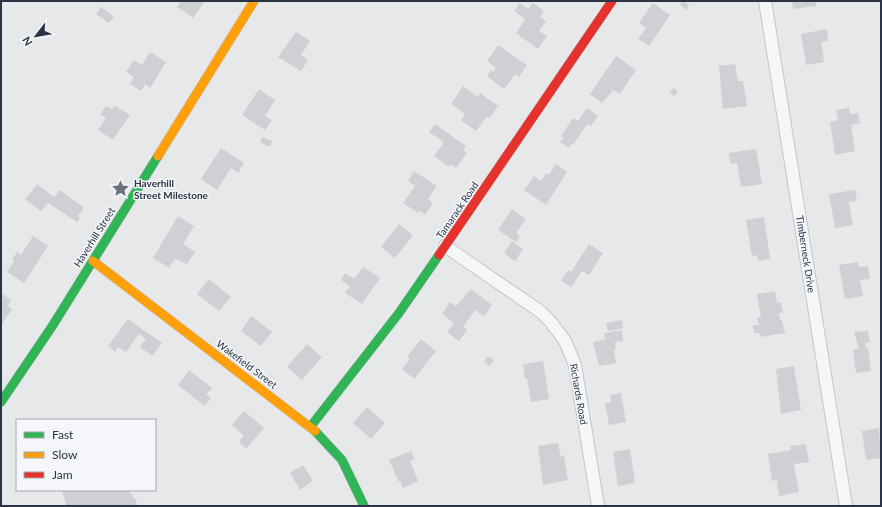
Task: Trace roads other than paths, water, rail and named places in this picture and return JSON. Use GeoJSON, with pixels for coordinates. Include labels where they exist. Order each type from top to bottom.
{"type":"FeatureCollection","features":[{"type":"Feature","properties":{"kind":"street","name":"Haverhill Street"},"geometry":{"type":"LineString","coordinates":[[1,402],[53,325],[254,1]]}},
{"type":"Feature","properties":{"kind":"street","name":"Tamarack Road"},"geometry":{"type":"LineString","coordinates":[[311,426],[399,313],[612,1]]}},
{"type":"Feature","properties":{"kind":"street","name":"Timberneck Drive"},"geometry":{"type":"LineString","coordinates":[[765,1],[846,506]]}},
{"type":"Feature","properties":{"kind":"street","name":"Richards Road"},"geometry":{"type":"LineString","coordinates":[[445,246],[541,312],[565,341],[573,359],[578,378],[598,506]]}},
{"type":"Feature","properties":{"kind":"street","name":"Wakefield Street"},"geometry":{"type":"LineString","coordinates":[[93,261],[311,426],[342,460],[364,506]]}},
{"type":"Feature","properties":{"kind":"place","name":"Haverhill Street Milestone"},"geometry":{"type":"Point","coordinates":[121,189]}}]}
